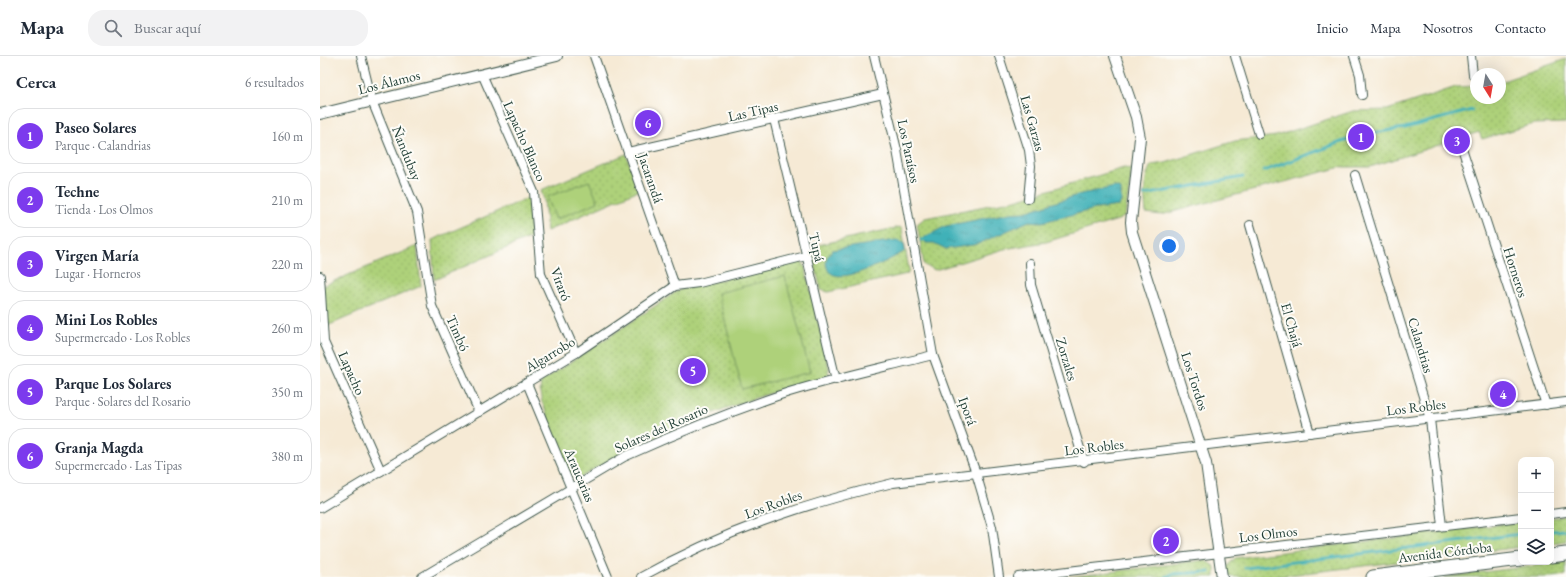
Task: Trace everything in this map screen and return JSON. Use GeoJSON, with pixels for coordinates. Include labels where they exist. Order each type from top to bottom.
{"type":"FeatureCollection","features":[{"type":"Feature","properties":{"kind":"main road"},"geometry":{"type":"LineString","coordinates":[[1554,556],[1566,554]]}},
{"type":"Feature","properties":{"kind":"main road","name":"Avenida Córdoba"},"geometry":{"type":"LineString","coordinates":[[1373,577],[1518,559]]}},
{"type":"Feature","properties":{"kind":"street","name":"Ñandubay"},"geometry":{"type":"LineString","coordinates":[[361,56],[372,101],[417,212],[425,261]]}},
{"type":"Feature","properties":{"kind":"street","name":"Los Álamos"},"geometry":{"type":"LineString","coordinates":[[320,114],[557,56]]}},
{"type":"Feature","properties":{"kind":"street","name":"Jacarandá"},"geometry":{"type":"LineString","coordinates":[[594,56],[676,286]]}},
{"type":"Feature","properties":{"kind":"street","name":"Los Paraísos"},"geometry":{"type":"LineString","coordinates":[[874,56],[897,150],[916,253]]}},
{"type":"Feature","properties":{"kind":"street","name":"Las Garzas"},"geometry":{"type":"LineString","coordinates":[[999,56],[1029,150],[1031,166],[1028,199]]}},
{"type":"Feature","properties":{"kind":"street","name":"Los Tordos"},"geometry":{"type":"LineString","coordinates":[[1116,56],[1136,117],[1140,138],[1131,222],[1132,232],[1206,463],[1222,577]]}},
{"type":"Feature","properties":{"kind":"street"},"geometry":{"type":"LineString","coordinates":[[1235,56],[1259,134]]}},
{"type":"Feature","properties":{"kind":"street"},"geometry":{"type":"LineString","coordinates":[[1354,56],[1360,75],[1362,95]]}},
{"type":"Feature","properties":{"kind":"street"},"geometry":{"type":"LineString","coordinates":[[1471,56],[1472,68]]}},
{"type":"Feature","properties":{"kind":"street","name":"Lapacho Blanco"},"geometry":{"type":"LineString","coordinates":[[482,74],[534,192],[536,220]]}},
{"type":"Feature","properties":{"kind":"street","name":"Las Tipas"},"geometry":{"type":"LineString","coordinates":[[628,152],[883,94]]}},
{"type":"Feature","properties":{"kind":"street","name":"Tupá"},"geometry":{"type":"LineString","coordinates":[[774,119],[836,380]]}},
{"type":"Feature","properties":{"kind":"street","name":"Horneros"},"geometry":{"type":"LineString","coordinates":[[1462,148],[1546,405]]}},
{"type":"Feature","properties":{"kind":"street","name":"Calandrias"},"geometry":{"type":"LineString","coordinates":[[1355,175],[1430,419],[1442,526]]}},
{"type":"Feature","properties":{"kind":"street","name":"Viraró"},"geometry":{"type":"LineString","coordinates":[[536,220],[541,274],[576,353]]}},
{"type":"Feature","properties":{"kind":"street","name":"El Chajá"},"geometry":{"type":"LineString","coordinates":[[1250,225],[1310,433]]}},
{"type":"Feature","properties":{"kind":"street","name":"Iporá"},"geometry":{"type":"LineString","coordinates":[[916,253],[933,355],[976,473],[992,527],[999,577]]}},
{"type":"Feature","properties":{"kind":"street","name":"Algarrobo"},"geometry":{"type":"LineString","coordinates":[[320,508],[576,353],[676,286],[699,283],[806,256]]}},
{"type":"Feature","properties":{"kind":"street","name":"Timbó"},"geometry":{"type":"LineString","coordinates":[[425,261],[432,306],[479,412]]}},
{"type":"Feature","properties":{"kind":"street","name":"Zorzales"},"geometry":{"type":"LineString","coordinates":[[1030,263],[1031,285],[1084,462]]}},
{"type":"Feature","properties":{"kind":"street","name":"Lapacho"},"geometry":{"type":"LineString","coordinates":[[321,278],[324,342],[381,471]]}},
{"type":"Feature","properties":{"kind":"street","name":"Solares del Rosario"},"geometry":{"type":"LineString","coordinates":[[422,577],[624,457],[697,425],[782,394],[933,355]]}},
{"type":"Feature","properties":{"kind":"street","name":"Araucarias"},"geometry":{"type":"LineString","coordinates":[[526,383],[608,577]]}},
{"type":"Feature","properties":{"kind":"street","name":"Los Robles"},"geometry":{"type":"LineString","coordinates":[[641,577],[693,550],[796,508],[893,483],[1084,462],[1566,402]]}},
{"type":"Feature","properties":{"kind":"street"},"geometry":{"type":"LineString","coordinates":[[1554,514],[1566,512]]}},
{"type":"Feature","properties":{"kind":"street","name":"Los Olmos"},"geometry":{"type":"LineString","coordinates":[[1018,577],[1518,517]]}},
{"type":"Feature","properties":{"kind":"green space"},"geometry":{"type":"Polygon","coordinates":[[[1566,59],[1566,123],[1534,124],[1482,139],[1479,132],[1370,167],[1341,167],[1161,215],[1146,213],[1145,188],[1148,171],[1151,165],[1165,163],[1235,141],[1276,136],[1353,111],[1387,110],[1456,87],[1470,86],[1470,104],[1506,104],[1506,80],[1566,59]]]}},
{"type":"Feature","properties":{"kind":"green space"},"geometry":{"type":"Polygon","coordinates":[[[626,154],[639,190],[547,231],[544,200],[541,190],[626,154]]]}},
{"type":"Feature","properties":{"kind":"green space"},"geometry":{"type":"Polygon","coordinates":[[[1124,168],[1130,169],[1131,176],[1125,216],[1118,220],[1046,242],[1004,249],[935,270],[924,265],[917,224],[925,218],[1015,200],[1124,168]]]}},
{"type":"Feature","properties":{"kind":"green space"},"geometry":{"type":"Polygon","coordinates":[[[589,181],[598,202],[556,219],[547,197],[589,181]]]}},
{"type":"Feature","properties":{"kind":"green space"},"geometry":{"type":"Polygon","coordinates":[[[528,198],[531,237],[434,280],[432,240],[528,198]]]}},
{"type":"Feature","properties":{"kind":"green space"},"geometry":{"type":"Polygon","coordinates":[[[900,227],[902,229],[909,270],[907,274],[828,292],[821,290],[811,250],[813,246],[900,227]]]}},
{"type":"Feature","properties":{"kind":"green space"},"geometry":{"type":"Polygon","coordinates":[[[417,246],[421,286],[320,329],[320,287],[417,246]]]}},
{"type":"Feature","properties":{"kind":"green space"},"geometry":{"type":"Polygon","coordinates":[[[799,261],[803,263],[805,267],[829,368],[828,375],[824,378],[778,391],[690,422],[621,455],[580,478],[574,477],[570,474],[542,402],[540,393],[541,382],[679,290],[799,261]]]}},
{"type":"Feature","properties":{"kind":"green space"},"geometry":{"type":"Polygon","coordinates":[[[785,276],[810,372],[742,389],[718,293],[785,276]]]}},
{"type":"Feature","properties":{"kind":"green space"},"geometry":{"type":"Polygon","coordinates":[[[1566,516],[1566,541],[1554,543],[1554,518],[1566,516]]]}},
{"type":"Feature","properties":{"kind":"green space"},"geometry":{"type":"Polygon","coordinates":[[[1518,522],[1518,547],[1272,577],[1231,577],[1228,575],[1226,568],[1235,558],[1518,522]]]}},
{"type":"Feature","properties":{"kind":"green space"},"geometry":{"type":"Polygon","coordinates":[[[1205,560],[1215,567],[1215,577],[1069,577],[1205,560]]]}},
{"type":"Feature","properties":{"kind":"green space"},"geometry":{"type":"Polygon","coordinates":[[[1566,562],[1566,575],[1551,577],[1443,577],[1541,565],[1554,565],[1554,563],[1566,562]]]}},
{"type":"Feature","properties":{"kind":"water"},"geometry":{"type":"Polygon","coordinates":[[[1115,187],[1121,189],[1121,201],[1119,206],[1096,209],[1042,222],[1029,221],[978,244],[946,249],[934,243],[926,243],[923,238],[946,226],[1010,213],[1025,212],[1081,194],[1115,187]]]}},
{"type":"Feature","properties":{"kind":"water"},"geometry":{"type":"Polygon","coordinates":[[[896,240],[904,244],[905,251],[878,265],[853,274],[842,276],[834,275],[828,270],[826,264],[827,259],[832,250],[896,240]]]}},
{"type":"Feature","properties":{"kind":"waterway"},"geometry":{"type":"LineString","coordinates":[[1264,171],[1360,135],[1405,128],[1472,110]]}},
{"type":"Feature","properties":{"kind":"waterway"},"geometry":{"type":"LineString","coordinates":[[1144,195],[1243,177]]}},
{"type":"Feature","properties":{"kind":"waterway"},"geometry":{"type":"LineString","coordinates":[[921,240],[928,239]]}},
{"type":"Feature","properties":{"kind":"waterway"},"geometry":{"type":"LineString","coordinates":[[1554,531],[1566,530]]}},
{"type":"Feature","properties":{"kind":"waterway"},"geometry":{"type":"LineString","coordinates":[[1245,568],[1518,534]]}},
{"type":"Feature","properties":{"kind":"waterway"},"geometry":{"type":"LineString","coordinates":[[1166,577],[1172,574],[1209,572]]}},
{"type":"Feature","properties":{"kind":"place","name":"Granja Magda"},"geometry":{"type":"Point","coordinates":[648,123]}},
{"type":"Feature","properties":{"kind":"place","name":"Paseo Solares"},"geometry":{"type":"Point","coordinates":[1361,137]}},
{"type":"Feature","properties":{"kind":"place","name":"Virgen María"},"geometry":{"type":"Point","coordinates":[1457,141]}},
{"type":"Feature","properties":{"kind":"place","name":"Parque Los Solares"},"geometry":{"type":"Point","coordinates":[693,371]}},
{"type":"Feature","properties":{"kind":"place","name":"Mini Los Robles"},"geometry":{"type":"Point","coordinates":[1503,394]}},
{"type":"Feature","properties":{"kind":"place","name":"Techne"},"geometry":{"type":"Point","coordinates":[1166,541]}}]}
